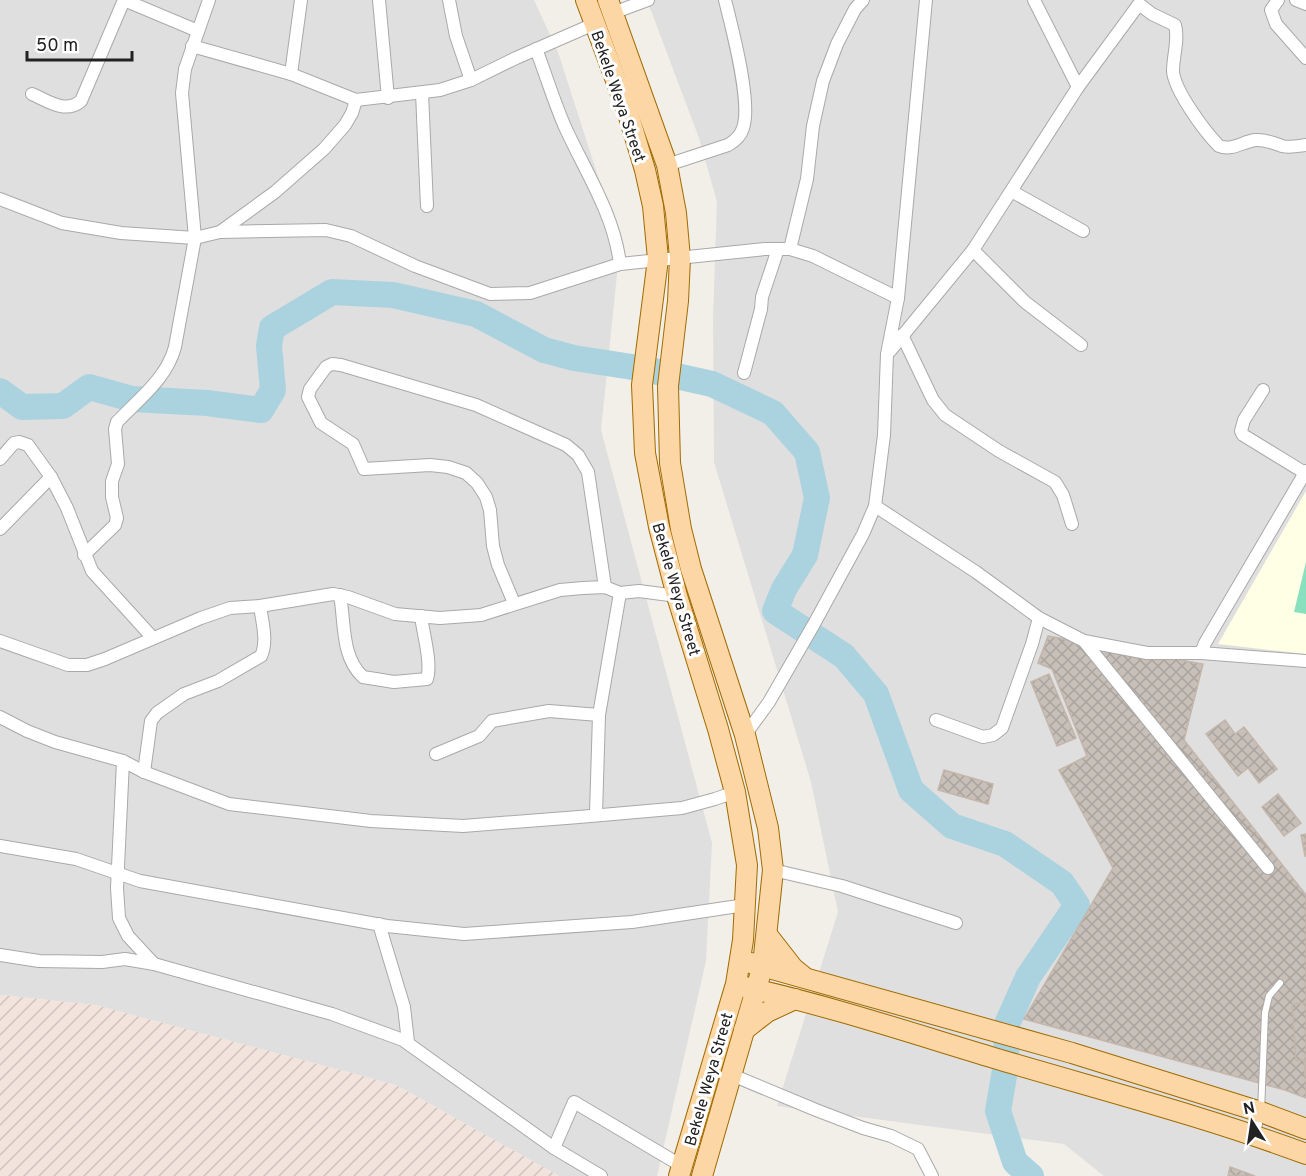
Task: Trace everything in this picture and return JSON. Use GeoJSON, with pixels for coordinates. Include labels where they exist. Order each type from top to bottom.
{"type":"FeatureCollection","features":[{"type":"Feature","properties":{"kind":"main road","name":"Bekele Weya Street"},"geometry":{"type":"LineString","coordinates":[[586,0],[627,110],[645,170],[653,207],[658,259],[643,376],[645,453],[658,527],[735,792],[747,865],[746,905],[736,984],[681,1171]]}},
{"type":"Feature","properties":{"kind":"main road"},"geometry":{"type":"LineString","coordinates":[[611,7],[667,165],[676,213],[680,258],[678,301],[669,378],[670,463],[681,529],[691,569],[745,735],[768,828],[773,870],[764,965],[702,1176]]}},
{"type":"Feature","properties":{"kind":"main road"},"geometry":{"type":"LineString","coordinates":[[768,936],[793,968],[806,977]]}},
{"type":"Feature","properties":{"kind":"main road"},"geometry":{"type":"LineString","coordinates":[[740,960],[1019,1038],[1261,1112],[1306,1129]]}},
{"type":"Feature","properties":{"kind":"main road"},"geometry":{"type":"LineString","coordinates":[[736,984],[795,999],[1257,1136],[1306,1154]]}},
{"type":"Feature","properties":{"kind":"main road"},"geometry":{"type":"LineString","coordinates":[[744,1030],[766,1012],[795,999]]}},
{"type":"Feature","properties":{"kind":"street"},"geometry":{"type":"LineString","coordinates":[[32,94],[64,108],[74,107],[81,101],[124,0],[198,31]]}},
{"type":"Feature","properties":{"kind":"street"},"geometry":{"type":"LineString","coordinates":[[84,555],[115,525],[117,518],[112,497],[112,482],[118,464],[115,429],[117,422],[159,379],[171,361],[195,238],[183,93],[185,69],[209,0]]}},
{"type":"Feature","properties":{"kind":"street"},"geometry":{"type":"LineString","coordinates":[[291,74],[302,0]]}},
{"type":"Feature","properties":{"kind":"street"},"geometry":{"type":"LineString","coordinates":[[379,0],[388,98]]}},
{"type":"Feature","properties":{"kind":"street"},"geometry":{"type":"LineString","coordinates":[[449,0],[456,36],[471,80]]}},
{"type":"Feature","properties":{"kind":"street"},"geometry":{"type":"LineString","coordinates":[[611,7],[648,0]]}},
{"type":"Feature","properties":{"kind":"street"},"geometry":{"type":"LineString","coordinates":[[667,165],[728,145],[735,141],[743,129],[746,103],[725,0]]}},
{"type":"Feature","properties":{"kind":"street"},"geometry":{"type":"LineString","coordinates":[[744,373],[762,297],[784,249],[807,179],[813,126],[823,81],[837,44],[855,9],[863,0]]}},
{"type":"Feature","properties":{"kind":"street"},"geometry":{"type":"LineString","coordinates":[[745,735],[769,702],[863,534],[874,506],[884,435],[887,354],[898,298],[926,0]]}},
{"type":"Feature","properties":{"kind":"street"},"geometry":{"type":"LineString","coordinates":[[1034,0],[1078,87]]}},
{"type":"Feature","properties":{"kind":"street"},"geometry":{"type":"LineString","coordinates":[[1278,0],[1271,10],[1273,20],[1306,58]]}},
{"type":"Feature","properties":{"kind":"street"},"geometry":{"type":"LineString","coordinates":[[1296,0],[1306,4]]}},
{"type":"Feature","properties":{"kind":"street"},"geometry":{"type":"LineString","coordinates":[[887,354],[973,250],[1078,87],[1137,1],[1152,14],[1175,25],[1174,81],[1179,92],[1219,146],[1232,147],[1260,140],[1291,147],[1306,145]]}},
{"type":"Feature","properties":{"kind":"street"},"geometry":{"type":"LineString","coordinates":[[192,46],[291,74],[356,100],[440,90],[471,80],[594,24]]}},
{"type":"Feature","properties":{"kind":"street"},"geometry":{"type":"LineString","coordinates":[[536,49],[564,125],[596,190],[617,242],[620,264]]}},
{"type":"Feature","properties":{"kind":"street"},"geometry":{"type":"LineString","coordinates":[[422,93],[427,206]]}},
{"type":"Feature","properties":{"kind":"street"},"geometry":{"type":"LineString","coordinates":[[220,232],[275,192],[324,149],[345,125],[356,100]]}},
{"type":"Feature","properties":{"kind":"street"},"geometry":{"type":"LineString","coordinates":[[1012,192],[1083,231]]}},
{"type":"Feature","properties":{"kind":"street"},"geometry":{"type":"LineString","coordinates":[[0,199],[62,223],[121,233],[195,238],[220,232],[326,230],[351,236],[415,266],[490,294],[530,293],[620,264],[784,249],[813,256],[898,298]]}},
{"type":"Feature","properties":{"kind":"street"},"geometry":{"type":"LineString","coordinates":[[973,250],[1024,302],[1081,345]]}},
{"type":"Feature","properties":{"kind":"street"},"geometry":{"type":"LineString","coordinates":[[902,335],[933,400],[945,415],[999,452],[1055,482],[1063,495],[1072,524]]}},
{"type":"Feature","properties":{"kind":"street"},"geometry":{"type":"LineString","coordinates":[[514,603],[495,555],[490,510],[486,496],[477,483],[466,473],[448,467],[430,465],[364,469],[353,444],[321,423],[308,397],[310,389],[326,367],[332,364],[341,365],[476,405],[566,445],[588,472],[605,587]]}},
{"type":"Feature","properties":{"kind":"street"},"geometry":{"type":"LineString","coordinates":[[1201,653],[1305,472],[1243,435],[1241,431],[1244,420],[1263,390]]}},
{"type":"Feature","properties":{"kind":"street"},"geometry":{"type":"LineString","coordinates":[[0,459],[14,444],[19,442],[28,445],[51,477],[67,508],[92,572],[152,637]]}},
{"type":"Feature","properties":{"kind":"street"},"geometry":{"type":"LineString","coordinates":[[0,529],[51,477]]}},
{"type":"Feature","properties":{"kind":"street"},"geometry":{"type":"LineString","coordinates":[[874,506],[976,572],[1039,618],[1084,641],[1147,653],[1201,653],[1306,662]]}},
{"type":"Feature","properties":{"kind":"street"},"geometry":{"type":"LineString","coordinates":[[0,641],[68,665],[87,665],[152,637],[230,608],[260,606],[333,594],[395,614],[440,618],[481,615],[560,590],[605,587],[620,593],[639,591],[677,596]]}},
{"type":"Feature","properties":{"kind":"street"},"geometry":{"type":"LineString","coordinates":[[596,814],[599,716],[620,593]]}},
{"type":"Feature","properties":{"kind":"street"},"geometry":{"type":"LineString","coordinates":[[340,595],[344,637],[349,657],[363,677],[408,682],[427,679],[429,673],[421,616]]}},
{"type":"Feature","properties":{"kind":"street"},"geometry":{"type":"LineString","coordinates":[[144,772],[151,721],[157,712],[184,694],[218,681],[261,656],[264,640],[260,606]]}},
{"type":"Feature","properties":{"kind":"street"},"geometry":{"type":"LineString","coordinates":[[936,720],[982,737],[993,735],[1002,728],[1039,618]]}},
{"type":"Feature","properties":{"kind":"street"},"geometry":{"type":"LineString","coordinates":[[1084,641],[1268,868]]}},
{"type":"Feature","properties":{"kind":"street"},"geometry":{"type":"LineString","coordinates":[[436,754],[479,736],[492,721],[549,711],[599,716]]}},
{"type":"Feature","properties":{"kind":"street"},"geometry":{"type":"LineString","coordinates":[[0,717],[55,742],[123,761],[144,772],[229,804],[371,821],[463,826],[682,808],[735,792]]}},
{"type":"Feature","properties":{"kind":"street"},"geometry":{"type":"LineString","coordinates":[[123,761],[117,888],[119,918],[128,936],[154,964]]}},
{"type":"Feature","properties":{"kind":"street"},"geometry":{"type":"LineString","coordinates":[[0,846],[76,859],[140,881],[379,924],[464,934],[632,922],[746,905]]}},
{"type":"Feature","properties":{"kind":"street"},"geometry":{"type":"LineString","coordinates":[[773,870],[842,886],[956,923]]}},
{"type":"Feature","properties":{"kind":"street"},"geometry":{"type":"LineString","coordinates":[[379,924],[404,1007],[408,1042]]}},
{"type":"Feature","properties":{"kind":"street"},"geometry":{"type":"LineString","coordinates":[[0,955],[39,962],[102,962],[125,959],[154,964],[332,1014],[408,1042],[554,1148],[601,1176]]}},
{"type":"Feature","properties":{"kind":"street"},"geometry":{"type":"LineString","coordinates":[[732,1075],[816,1110],[891,1136],[918,1149],[932,1176]]}},
{"type":"Feature","properties":{"kind":"street"},"geometry":{"type":"LineString","coordinates":[[554,1148],[574,1102],[681,1171]]}},
{"type":"Feature","properties":{"kind":"lane"},"geometry":{"type":"LineString","coordinates":[[1257,1136],[1261,1112],[1265,1013],[1269,996],[1280,983]]}},
{"type":"Feature","properties":{"kind":"shaded area"},"geometry":{"type":"Polygon","coordinates":[[[0,0],[534,0],[558,52],[620,245],[601,430],[712,843],[706,961],[657,1176],[559,1176],[396,1085],[95,1005],[0,995],[0,0]]]}},
{"type":"Feature","properties":{"kind":"shaded area"},"geometry":{"type":"Polygon","coordinates":[[[647,0],[1306,0],[1306,1176],[1104,1176],[1064,1144],[777,1106],[838,912],[811,782],[714,462],[713,318],[717,202],[699,138],[647,0]]]}},
{"type":"Feature","properties":{"kind":"shaded area"},"geometry":{"type":"Polygon","coordinates":[[[1306,491],[1306,654],[1218,644],[1306,491]]]}},
{"type":"Feature","properties":{"kind":"shaded area"},"geometry":{"type":"Polygon","coordinates":[[[0,995],[95,1005],[396,1085],[559,1176],[0,1176],[0,995]]]}},
{"type":"Feature","properties":{"kind":"green space"},"geometry":{"type":"Polygon","coordinates":[[[1306,562],[1306,614],[1294,612],[1306,562]]]}},
{"type":"Feature","properties":{"kind":"building"},"geometry":{"type":"Polygon","coordinates":[[[1048,636],[1203,664],[1184,740],[1306,895],[1306,1098],[1285,1090],[1024,1019],[1113,868],[1059,770],[1087,756],[1052,669],[1038,663],[1048,636]]]}},
{"type":"Feature","properties":{"kind":"building"},"geometry":{"type":"Polygon","coordinates":[[[1049,674],[1076,738],[1057,746],[1031,682],[1049,674]]]}},
{"type":"Feature","properties":{"kind":"building"},"geometry":{"type":"Polygon","coordinates":[[[1225,720],[1235,734],[1244,727],[1277,769],[1259,783],[1248,768],[1238,776],[1206,734],[1225,720]]]}},
{"type":"Feature","properties":{"kind":"building"},"geometry":{"type":"Polygon","coordinates":[[[944,770],[993,784],[988,804],[938,790],[944,770]]]}},
{"type":"Feature","properties":{"kind":"building"},"geometry":{"type":"Polygon","coordinates":[[[1278,794],[1301,823],[1284,836],[1262,807],[1278,794]]]}},
{"type":"Feature","properties":{"kind":"building"},"geometry":{"type":"Polygon","coordinates":[[[1306,834],[1306,856],[1305,856],[1301,835],[1306,834]]]}},
{"type":"Feature","properties":{"kind":"building"},"geometry":{"type":"Polygon","coordinates":[[[1306,1003],[1306,1082],[1304,1060],[1296,1061],[1292,1004],[1306,1003]]]}},
{"type":"Feature","properties":{"kind":"building"},"geometry":{"type":"Polygon","coordinates":[[[1230,1167],[1255,1176],[1228,1176],[1230,1167]]]}},
{"type":"Feature","properties":{"kind":"waterway"},"geometry":{"type":"LineString","coordinates":[[0,391],[22,407],[63,406],[89,387],[132,399],[207,403],[261,410],[273,390],[269,346],[272,328],[332,292],[393,295],[476,314],[544,350],[574,358],[645,369],[712,384],[773,413],[807,452],[817,498],[805,555],[784,589],[775,611],[844,656],[876,694],[911,790],[952,826],[1005,844],[1062,883],[1077,905],[1028,977],[1007,1024],[1006,1064],[998,1111],[1015,1162],[1031,1176]]}}]}
